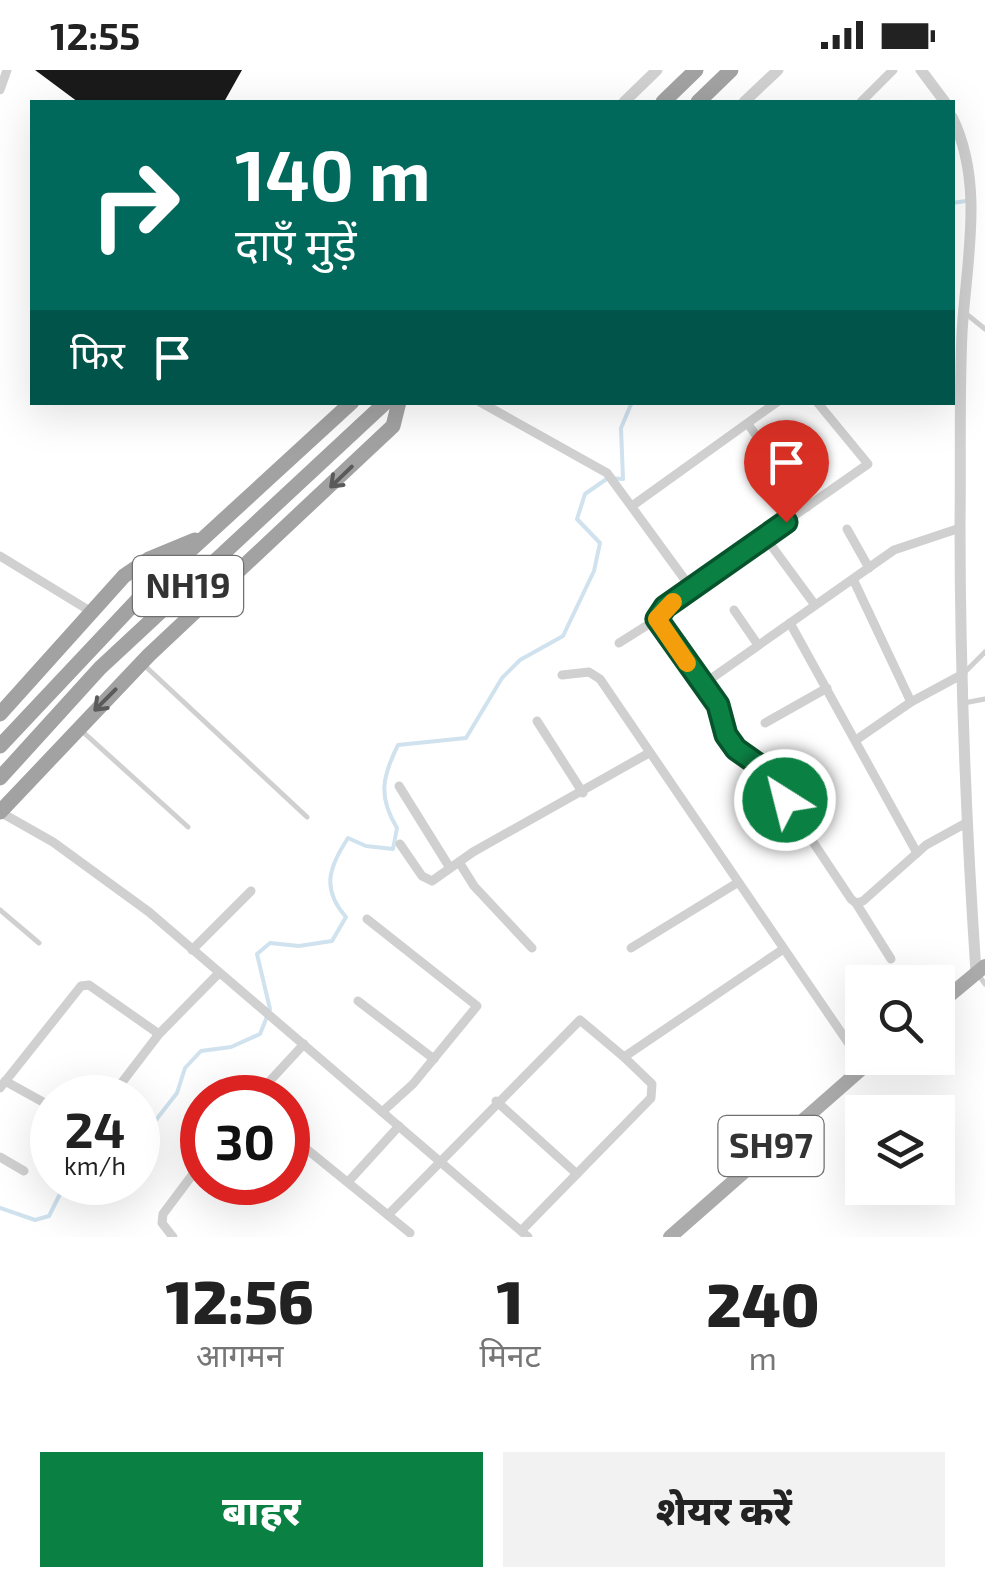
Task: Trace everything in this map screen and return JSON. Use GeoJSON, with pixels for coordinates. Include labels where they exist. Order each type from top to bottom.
{"type":"FeatureCollection","features":[{"type":"Feature","properties":{"kind":"highway"},"geometry":{"type":"LineString","coordinates":[[665,100],[696,70]]}},
{"type":"Feature","properties":{"kind":"highway"},"geometry":{"type":"LineString","coordinates":[[700,100],[731,70]]}},
{"type":"Feature","properties":{"kind":"highway","name":"NH19"},"geometry":{"type":"LineString","coordinates":[[0,746],[86,651],[349,405]]}},
{"type":"Feature","properties":{"kind":"highway","name":"NH19"},"geometry":{"type":"LineString","coordinates":[[0,778],[100,668],[383,405]]}},
{"type":"Feature","properties":{"kind":"highway"},"geometry":{"type":"LineString","coordinates":[[0,812],[142,663],[393,426],[398,405]]}},
{"type":"Feature","properties":{"kind":"highway"},"geometry":{"type":"LineString","coordinates":[[0,714],[90,610],[134,567],[208,535]]}},
{"type":"Feature","properties":{"kind":"main road"},"geometry":{"type":"LineString","coordinates":[[955,993],[982,974]]}},
{"type":"Feature","properties":{"kind":"main road","name":"SH97"},"geometry":{"type":"LineString","coordinates":[[676,1235],[854,1075]]}},
{"type":"Feature","properties":{"kind":"street"},"geometry":{"type":"LineString","coordinates":[[0,90],[7,70]]}},
{"type":"Feature","properties":{"kind":"street"},"geometry":{"type":"LineString","coordinates":[[626,100],[656,70]]}},
{"type":"Feature","properties":{"kind":"street"},"geometry":{"type":"LineString","coordinates":[[746,100],[778,70]]}},
{"type":"Feature","properties":{"kind":"street"},"geometry":{"type":"LineString","coordinates":[[864,100],[894,70]]}},
{"type":"Feature","properties":{"kind":"street"},"geometry":{"type":"LineString","coordinates":[[922,70],[944,100]]}},
{"type":"Feature","properties":{"kind":"street"},"geometry":{"type":"LineString","coordinates":[[955,125],[969,160],[974,226],[964,312],[960,528],[966,822],[982,974]]}},
{"type":"Feature","properties":{"kind":"street"},"geometry":{"type":"LineString","coordinates":[[485,405],[607,473],[691,588]]}},
{"type":"Feature","properties":{"kind":"street"},"geometry":{"type":"LineString","coordinates":[[632,506],[774,405]]}},
{"type":"Feature","properties":{"kind":"street"},"geometry":{"type":"LineString","coordinates":[[619,643],[868,464],[820,405]]}},
{"type":"Feature","properties":{"kind":"street"},"geometry":{"type":"LineString","coordinates":[[748,424],[807,507]]}},
{"type":"Feature","properties":{"kind":"street"},"geometry":{"type":"LineString","coordinates":[[702,684],[904,545],[960,528]]}},
{"type":"Feature","properties":{"kind":"street"},"geometry":{"type":"LineString","coordinates":[[846,529],[869,568]]}},
{"type":"Feature","properties":{"kind":"street"},"geometry":{"type":"LineString","coordinates":[[765,536],[815,605]]}},
{"type":"Feature","properties":{"kind":"street"},"geometry":{"type":"LineString","coordinates":[[0,556],[90,610]]}},
{"type":"Feature","properties":{"kind":"street"},"geometry":{"type":"LineString","coordinates":[[853,579],[911,702]]}},
{"type":"Feature","properties":{"kind":"street"},"geometry":{"type":"LineString","coordinates":[[734,610],[758,646]]}},
{"type":"Feature","properties":{"kind":"street"},"geometry":{"type":"LineString","coordinates":[[657,619],[718,705],[726,735],[736,749],[763,768],[891,959]]}},
{"type":"Feature","properties":{"kind":"street"},"geometry":{"type":"LineString","coordinates":[[790,623],[917,854]]}},
{"type":"Feature","properties":{"kind":"street"},"geometry":{"type":"LineString","coordinates":[[562,675],[590,672],[600,679],[782,950],[845,1031]]}},
{"type":"Feature","properties":{"kind":"street"},"geometry":{"type":"LineString","coordinates":[[856,740],[911,702],[963,674]]}},
{"type":"Feature","properties":{"kind":"street"},"geometry":{"type":"LineString","coordinates":[[765,723],[826,688]]}},
{"type":"Feature","properties":{"kind":"street"},"geometry":{"type":"LineString","coordinates":[[537,721],[583,793]]}},
{"type":"Feature","properties":{"kind":"street"},"geometry":{"type":"LineString","coordinates":[[400,844],[426,880],[649,753]]}},
{"type":"Feature","properties":{"kind":"street"},"geometry":{"type":"LineString","coordinates":[[399,786],[455,865],[532,948]]}},
{"type":"Feature","properties":{"kind":"street"},"geometry":{"type":"LineString","coordinates":[[0,812],[53,842],[192,950],[304,1044],[438,1161],[524,1234],[652,1098],[652,1084],[580,1020],[496,1101],[438,1161],[388,1214]]}},
{"type":"Feature","properties":{"kind":"street"},"geometry":{"type":"LineString","coordinates":[[856,904],[917,854],[966,822]]}},
{"type":"Feature","properties":{"kind":"street"},"geometry":{"type":"LineString","coordinates":[[631,948],[737,883]]}},
{"type":"Feature","properties":{"kind":"street"},"geometry":{"type":"LineString","coordinates":[[192,950],[251,892]]}},
{"type":"Feature","properties":{"kind":"street"},"geometry":{"type":"LineString","coordinates":[[367,919],[477,1006],[434,1060],[382,1112]]}},
{"type":"Feature","properties":{"kind":"street"},"geometry":{"type":"LineString","coordinates":[[624,1057],[782,950]]}},
{"type":"Feature","properties":{"kind":"street"},"geometry":{"type":"LineString","coordinates":[[128,1075],[159,1034],[219,973]]}},
{"type":"Feature","properties":{"kind":"street"},"geometry":{"type":"LineString","coordinates":[[30,1097],[3,1084],[81,986],[88,984],[159,1034]]}},
{"type":"Feature","properties":{"kind":"street"},"geometry":{"type":"LineString","coordinates":[[358,1002],[434,1060]]}},
{"type":"Feature","properties":{"kind":"street"},"geometry":{"type":"LineString","coordinates":[[275,1075],[304,1044]]}},
{"type":"Feature","properties":{"kind":"street"},"geometry":{"type":"LineString","coordinates":[[496,1101],[577,1174]]}},
{"type":"Feature","properties":{"kind":"street"},"geometry":{"type":"LineString","coordinates":[[348,1182],[399,1126]]}},
{"type":"Feature","properties":{"kind":"street"},"geometry":{"type":"LineString","coordinates":[[310,1152],[410,1233]]}},
{"type":"Feature","properties":{"kind":"street"},"geometry":{"type":"LineString","coordinates":[[0,1157],[24,1171]]}},
{"type":"Feature","properties":{"kind":"street"},"geometry":{"type":"LineString","coordinates":[[172,1237],[162,1223],[163,1214],[180,1191]]}},
{"type":"Feature","properties":{"kind":"lane"},"geometry":{"type":"LineString","coordinates":[[964,312],[985,329]]}},
{"type":"Feature","properties":{"kind":"lane"},"geometry":{"type":"LineString","coordinates":[[963,674],[985,652]]}},
{"type":"Feature","properties":{"kind":"lane"},"geometry":{"type":"LineString","coordinates":[[142,663],[307,817]]}},
{"type":"Feature","properties":{"kind":"lane"},"geometry":{"type":"LineString","coordinates":[[964,703],[985,700]]}},
{"type":"Feature","properties":{"kind":"lane"},"geometry":{"type":"LineString","coordinates":[[78,727],[188,827]]}},
{"type":"Feature","properties":{"kind":"lane"},"geometry":{"type":"LineString","coordinates":[[0,910],[38,943]]}},
{"type":"Feature","properties":{"kind":"building"},"geometry":{"type":"Polygon","coordinates":[[[35,70],[242,70],[225,100],[75,100],[35,70]]]}},
{"type":"Feature","properties":{"kind":"waterway"},"geometry":{"type":"LineString","coordinates":[[955,203],[966,201]]}},
{"type":"Feature","properties":{"kind":"waterway"},"geometry":{"type":"LineString","coordinates":[[160,1115],[177,1093],[185,1068],[201,1051],[231,1047],[260,1034],[270,1009],[257,954],[270,943],[299,946],[332,941],[346,917],[333,897],[330,878],[348,838],[366,846],[393,849],[397,828],[384,787],[398,745],[466,738],[502,678],[520,660],[563,636],[594,571],[600,543],[577,519],[585,494],[608,478],[623,479],[621,428],[631,405]]}},
{"type":"Feature","properties":{"kind":"waterway"},"geometry":{"type":"LineString","coordinates":[[0,1208],[35,1220],[49,1216],[54,1205]]}},
{"type":"Feature","properties":{"kind":"slow traffic"},"geometry":{"type":"LineString","coordinates":[[673,602],[657,619],[687,663]]}},
{"type":"Feature","properties":{"kind":"route"},"geometry":{"type":"LineString","coordinates":[[785,800],[763,768],[736,749],[726,735],[718,705],[657,619],[665,607],[786,522]]}}]}
